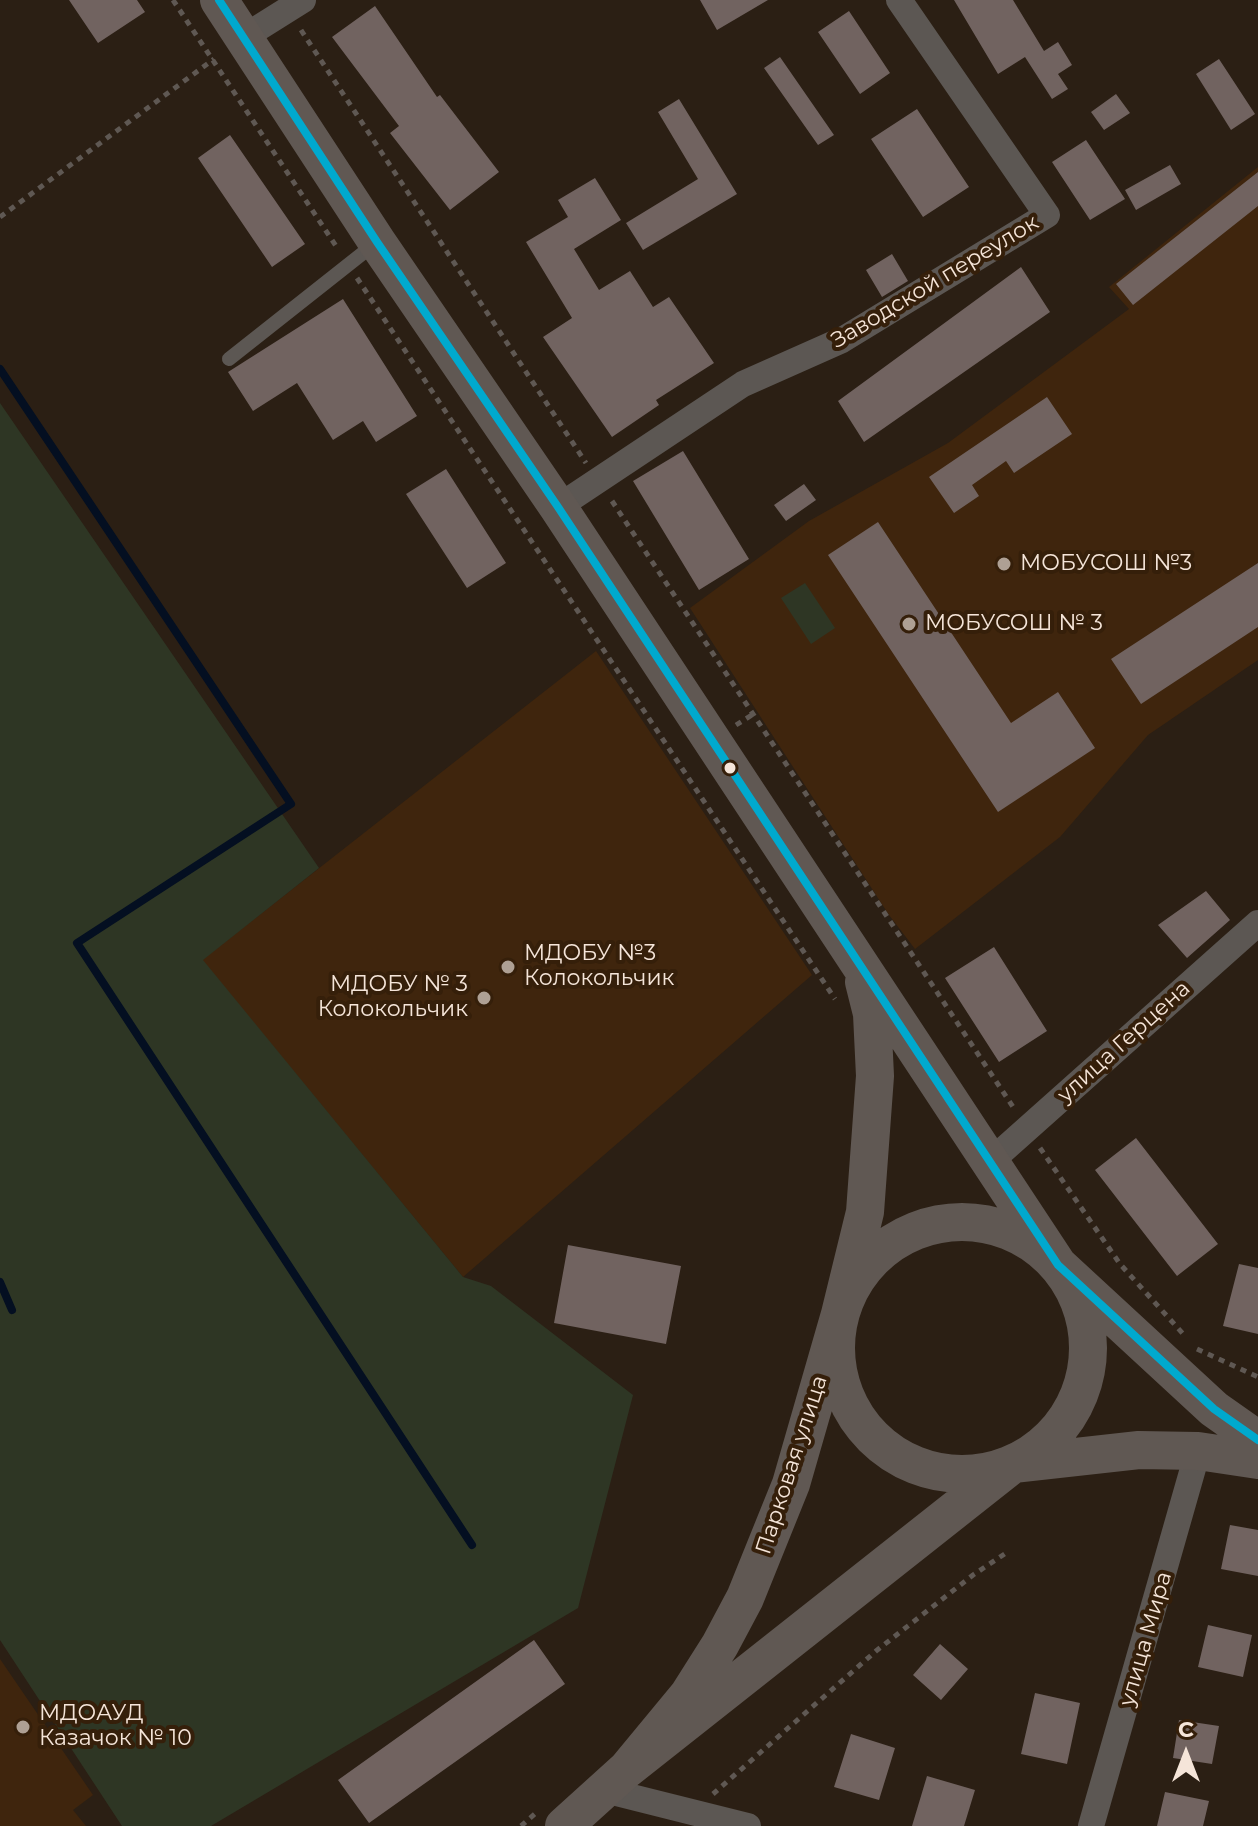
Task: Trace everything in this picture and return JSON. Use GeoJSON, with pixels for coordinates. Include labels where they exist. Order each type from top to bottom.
{"type":"FeatureCollection","features":[{"type":"Feature","properties":{"kind":"main road"},"geometry":{"type":"LineString","coordinates":[[219,0],[244,37],[363,253],[558,507],[1076,1294],[1087,1326],[1088,1359],[1081,1392],[1065,1422],[1041,1446],[1013,1464]]}},
{"type":"Feature","properties":{"kind":"main road"},"geometry":{"type":"LineString","coordinates":[[861,967],[872,1014],[875,1076],[865,1212],[835,1340],[838,1377],[852,1412],[874,1440],[905,1461],[940,1473],[977,1474],[1013,1464],[1090,1453],[1139,1450],[1198,1451],[1258,1460]]}},
{"type":"Feature","properties":{"kind":"main road"},"geometry":{"type":"LineString","coordinates":[[840,1314],[849,1289],[870,1261],[897,1239],[930,1225],[965,1221],[1000,1227],[1031,1242],[1214,1409],[1258,1440]]}},
{"type":"Feature","properties":{"kind":"main road","name":"Парковая улица"},"geometry":{"type":"LineString","coordinates":[[616,1780],[689,1694],[745,1598],[791,1484],[840,1314]]}},
{"type":"Feature","properties":{"kind":"main road","name":"Парковая улица"},"geometry":{"type":"LineString","coordinates":[[554,1816],[616,1780],[1013,1464]]}},
{"type":"Feature","properties":{"kind":"street","name":"Заводской переулок"},"geometry":{"type":"LineString","coordinates":[[558,507],[743,384],[842,340],[1047,215],[899,0]]}},
{"type":"Feature","properties":{"kind":"street"},"geometry":{"type":"LineString","coordinates":[[244,37],[295,5]]}},
{"type":"Feature","properties":{"kind":"street","name":"улица Герцена"},"geometry":{"type":"LineString","coordinates":[[991,1161],[1258,923]]}},
{"type":"Feature","properties":{"kind":"street","name":"улица Мира"},"geometry":{"type":"LineString","coordinates":[[1091,1826],[1198,1451]]}},
{"type":"Feature","properties":{"kind":"street"},"geometry":{"type":"LineString","coordinates":[[616,1780],[692,1812],[748,1826]]}},
{"type":"Feature","properties":{"kind":"lane"},"geometry":{"type":"LineString","coordinates":[[229,359],[363,253]]}},
{"type":"Feature","properties":{"kind":"path"},"geometry":{"type":"LineString","coordinates":[[173,0],[213,60],[363,253],[838,1003]]}},
{"type":"Feature","properties":{"kind":"path"},"geometry":{"type":"LineString","coordinates":[[295,5],[598,480],[1027,1129],[1120,1264],[1196,1349],[1258,1377]]}},
{"type":"Feature","properties":{"kind":"path"},"geometry":{"type":"LineString","coordinates":[[0,217],[244,37]]}},
{"type":"Feature","properties":{"kind":"path"},"geometry":{"type":"LineString","coordinates":[[692,1812],[876,1651],[1006,1553]]}},
{"type":"Feature","properties":{"kind":"path"},"geometry":{"type":"LineString","coordinates":[[521,1826],[554,1816]]}},
{"type":"Feature","properties":{"kind":"shaded area","name":"МОБУСОШ №3"},"geometry":{"type":"Polygon","coordinates":[[[1258,167],[1258,660],[1148,735],[1060,837],[915,949],[889,915],[690,608],[809,521],[948,443],[1129,309],[1109,287],[1258,167]]]}},
{"type":"Feature","properties":{"kind":"shaded area","name":"МДОБУ №3 Колокольчик"},"geometry":{"type":"Polygon","coordinates":[[[596,651],[812,975],[463,1277],[202,960],[596,651]]]}},
{"type":"Feature","properties":{"kind":"shaded area","name":"МДОАУД Казачок № 10"},"geometry":{"type":"Polygon","coordinates":[[[0,1659],[93,1795],[73,1810],[86,1826],[0,1826],[0,1659]]]}},
{"type":"Feature","properties":{"kind":"green space"},"geometry":{"type":"Polygon","coordinates":[[[0,403],[319,868],[203,960],[463,1277],[491,1286],[633,1395],[578,1608],[211,1826],[122,1826],[0,1640],[0,403]]]}},
{"type":"Feature","properties":{"kind":"green space"},"geometry":{"type":"Polygon","coordinates":[[[805,583],[835,628],[811,644],[781,598],[805,583]]]}},
{"type":"Feature","properties":{"kind":"building"},"geometry":{"type":"Polygon","coordinates":[[[69,0],[137,0],[145,12],[98,43],[69,0]]]}},
{"type":"Feature","properties":{"kind":"building"},"geometry":{"type":"Polygon","coordinates":[[[700,0],[768,0],[717,30],[700,0]]]}},
{"type":"Feature","properties":{"kind":"building"},"geometry":{"type":"Polygon","coordinates":[[[954,0],[1013,0],[1044,51],[1058,42],[1072,65],[1058,74],[1068,89],[1052,99],[1025,57],[998,74],[954,0]]]}},
{"type":"Feature","properties":{"kind":"building"},"geometry":{"type":"Polygon","coordinates":[[[375,6],[437,97],[440,95],[499,172],[450,210],[390,133],[399,126],[332,37],[375,6]]]}},
{"type":"Feature","properties":{"kind":"building"},"geometry":{"type":"Polygon","coordinates":[[[849,11],[890,73],[860,94],[818,32],[849,11]]]}},
{"type":"Feature","properties":{"kind":"building"},"geometry":{"type":"Polygon","coordinates":[[[780,57],[834,135],[818,145],[764,68],[780,57]]]}},
{"type":"Feature","properties":{"kind":"building"},"geometry":{"type":"Polygon","coordinates":[[[1219,59],[1255,114],[1231,130],[1196,74],[1219,59]]]}},
{"type":"Feature","properties":{"kind":"building"},"geometry":{"type":"Polygon","coordinates":[[[1116,94],[1130,113],[1104,130],[1091,112],[1116,94]]]}},
{"type":"Feature","properties":{"kind":"building"},"geometry":{"type":"Polygon","coordinates":[[[679,99],[737,194],[643,250],[626,223],[698,179],[658,112],[679,99]]]}},
{"type":"Feature","properties":{"kind":"building"},"geometry":{"type":"Polygon","coordinates":[[[917,109],[969,187],[923,217],[871,139],[917,109]]]}},
{"type":"Feature","properties":{"kind":"building"},"geometry":{"type":"Polygon","coordinates":[[[230,135],[305,244],[272,267],[198,158],[230,135]]]}},
{"type":"Feature","properties":{"kind":"building"},"geometry":{"type":"Polygon","coordinates":[[[1086,140],[1125,199],[1090,220],[1052,162],[1086,140]]]}},
{"type":"Feature","properties":{"kind":"building"},"geometry":{"type":"Polygon","coordinates":[[[1170,165],[1181,184],[1136,210],[1125,190],[1170,165]]]}},
{"type":"Feature","properties":{"kind":"building"},"geometry":{"type":"Polygon","coordinates":[[[1258,172],[1258,206],[1133,305],[1116,284],[1258,172]]]}},
{"type":"Feature","properties":{"kind":"building"},"geometry":{"type":"Polygon","coordinates":[[[595,178],[621,220],[574,249],[599,290],[630,271],[653,307],[669,297],[714,363],[656,400],[659,405],[612,437],[543,337],[572,318],[526,242],[568,217],[558,200],[595,178]]]}},
{"type":"Feature","properties":{"kind":"building"},"geometry":{"type":"Polygon","coordinates":[[[892,254],[908,281],[882,297],[866,270],[892,254]]]}},
{"type":"Feature","properties":{"kind":"building"},"geometry":{"type":"Polygon","coordinates":[[[1021,267],[1050,312],[864,442],[838,401],[1021,267]]]}},
{"type":"Feature","properties":{"kind":"building"},"geometry":{"type":"Polygon","coordinates":[[[343,299],[417,416],[376,442],[363,421],[333,440],[297,383],[253,411],[228,372],[343,299]]]}},
{"type":"Feature","properties":{"kind":"building"},"geometry":{"type":"Polygon","coordinates":[[[1047,397],[1072,434],[1014,473],[1006,461],[972,485],[979,496],[954,513],[929,477],[1047,397]]]}},
{"type":"Feature","properties":{"kind":"building"},"geometry":{"type":"Polygon","coordinates":[[[683,451],[749,559],[699,590],[633,481],[683,451]]]}},
{"type":"Feature","properties":{"kind":"building"},"geometry":{"type":"Polygon","coordinates":[[[446,469],[506,563],[467,588],[406,494],[446,469]]]}},
{"type":"Feature","properties":{"kind":"building"},"geometry":{"type":"Polygon","coordinates":[[[804,484],[816,500],[786,521],[774,505],[804,484]]]}},
{"type":"Feature","properties":{"kind":"building","name":"МОБУСОШ № 3"},"geometry":{"type":"Polygon","coordinates":[[[878,522],[1011,723],[1058,692],[1095,748],[998,812],[828,555],[878,522]]]}},
{"type":"Feature","properties":{"kind":"building"},"geometry":{"type":"Polygon","coordinates":[[[1258,563],[1258,627],[1141,704],[1111,659],[1258,563]]]}},
{"type":"Feature","properties":{"kind":"building"},"geometry":{"type":"Polygon","coordinates":[[[1206,891],[1230,920],[1187,958],[1158,925],[1206,891]]]}},
{"type":"Feature","properties":{"kind":"building"},"geometry":{"type":"Polygon","coordinates":[[[994,947],[1047,1031],[999,1062],[945,978],[994,947]]]}},
{"type":"Feature","properties":{"kind":"building"},"geometry":{"type":"Polygon","coordinates":[[[1136,1138],[1218,1244],[1177,1276],[1095,1170],[1136,1138]]]}},
{"type":"Feature","properties":{"kind":"building"},"geometry":{"type":"Polygon","coordinates":[[[568,1245],[681,1266],[666,1344],[554,1323],[568,1245]]]}},
{"type":"Feature","properties":{"kind":"building"},"geometry":{"type":"Polygon","coordinates":[[[1239,1264],[1258,1268],[1258,1334],[1223,1326],[1239,1264]]]}},
{"type":"Feature","properties":{"kind":"building"},"geometry":{"type":"Polygon","coordinates":[[[1230,1525],[1258,1530],[1258,1576],[1221,1569],[1230,1525]]]}},
{"type":"Feature","properties":{"kind":"building"},"geometry":{"type":"Polygon","coordinates":[[[1208,1625],[1252,1635],[1243,1677],[1198,1667],[1208,1625]]]}},
{"type":"Feature","properties":{"kind":"building"},"geometry":{"type":"Polygon","coordinates":[[[534,1640],[565,1684],[369,1823],[338,1780],[534,1640]]]}},
{"type":"Feature","properties":{"kind":"building"},"geometry":{"type":"Polygon","coordinates":[[[940,1644],[968,1669],[941,1700],[913,1675],[940,1644]]]}},
{"type":"Feature","properties":{"kind":"building"},"geometry":{"type":"Polygon","coordinates":[[[1035,1693],[1080,1703],[1067,1764],[1021,1754],[1035,1693]]]}},
{"type":"Feature","properties":{"kind":"building"},"geometry":{"type":"Polygon","coordinates":[[[1179,1720],[1219,1726],[1212,1764],[1173,1758],[1179,1720]]]}},
{"type":"Feature","properties":{"kind":"building"},"geometry":{"type":"Polygon","coordinates":[[[851,1734],[895,1748],[879,1800],[834,1787],[851,1734]]]}},
{"type":"Feature","properties":{"kind":"building"},"geometry":{"type":"Polygon","coordinates":[[[927,1776],[975,1790],[964,1826],[912,1826],[927,1776]]]}},
{"type":"Feature","properties":{"kind":"building"},"geometry":{"type":"Polygon","coordinates":[[[1165,1792],[1209,1801],[1203,1826],[1157,1826],[1165,1792]]]}},
{"type":"Feature","properties":{"kind":"waterway"},"geometry":{"type":"LineString","coordinates":[[0,369],[291,804],[77,943],[472,1545]]}},
{"type":"Feature","properties":{"kind":"waterway"},"geometry":{"type":"LineString","coordinates":[[0,1282],[12,1310]]}},
{"type":"Feature","properties":{"kind":"transit line"},"geometry":{"type":"LineString","coordinates":[[219,0],[1058,1265],[1214,1409],[1258,1440]]}},
{"type":"Feature","properties":{"kind":"place","name":"МОБУСОШ №3"},"geometry":{"type":"Point","coordinates":[1004,564]}},
{"type":"Feature","properties":{"kind":"place","name":"МОБУСОШ № 3"},"geometry":{"type":"Point","coordinates":[909,624]}},
{"type":"Feature","properties":{"kind":"place","name":"МДОБУ №3 Колокольчик"},"geometry":{"type":"Point","coordinates":[508,967]}},
{"type":"Feature","properties":{"kind":"place","name":"МДОБУ № 3 Колокольчик"},"geometry":{"type":"Point","coordinates":[484,998]}},
{"type":"Feature","properties":{"kind":"place","name":"МДОАУД Казачок № 10"},"geometry":{"type":"Point","coordinates":[23,1727]}}]}
